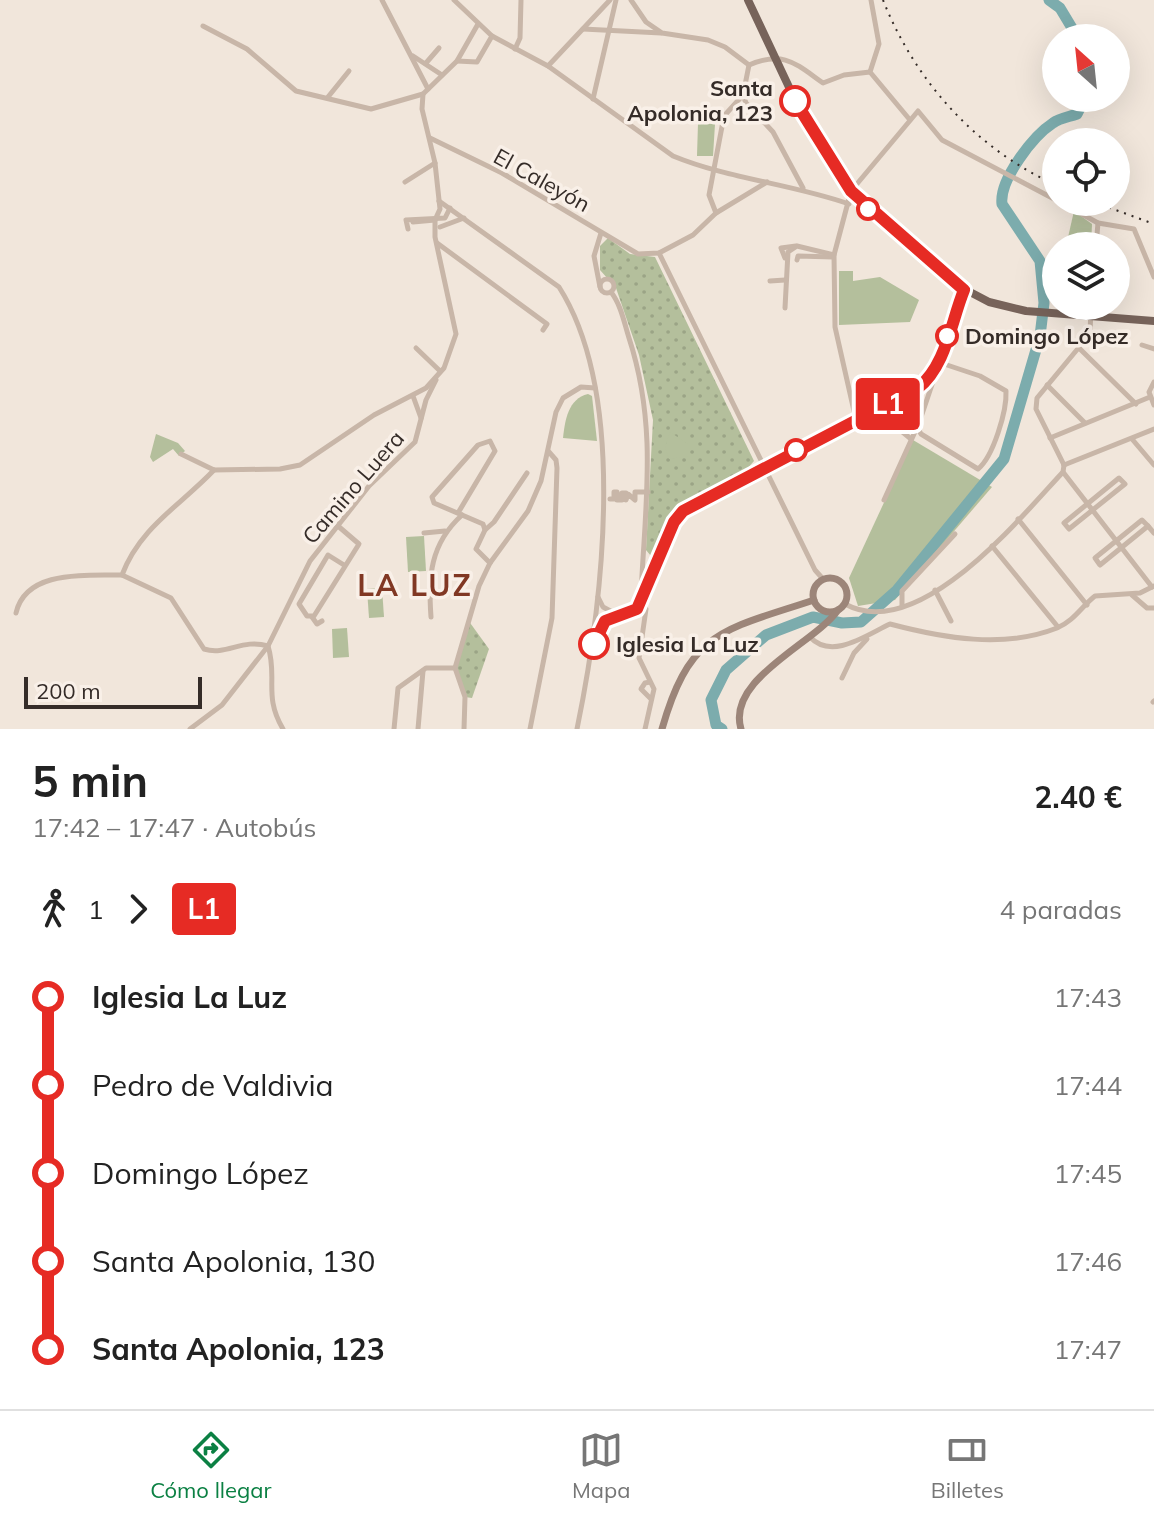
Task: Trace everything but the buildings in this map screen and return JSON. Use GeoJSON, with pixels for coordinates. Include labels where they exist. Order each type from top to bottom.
{"type":"FeatureCollection","features":[{"type":"Feature","properties":{"kind":"main road"},"geometry":{"type":"LineString","coordinates":[[748,0],[804,119],[851,191],[964,290],[989,302],[1042,314]]}},
{"type":"Feature","properties":{"kind":"main road"},"geometry":{"type":"LineString","coordinates":[[1122,320],[1154,321]]}},
{"type":"Feature","properties":{"kind":"street","name":"Camino Luera"},"geometry":{"type":"LineString","coordinates":[[190,729],[222,705],[268,646],[310,561],[369,486],[415,442],[426,400],[456,334],[436,239],[439,201],[435,163],[422,109],[426,91],[413,56],[382,0]]}},
{"type":"Feature","properties":{"kind":"street"},"geometry":{"type":"LineString","coordinates":[[454,0],[492,36],[548,66],[673,156],[804,189],[849,204]]}},
{"type":"Feature","properties":{"kind":"street"},"geometry":{"type":"LineString","coordinates":[[515,49],[520,38],[521,0]]}},
{"type":"Feature","properties":{"kind":"street"},"geometry":{"type":"LineString","coordinates":[[548,66],[610,0]]}},
{"type":"Feature","properties":{"kind":"street"},"geometry":{"type":"LineString","coordinates":[[593,99],[616,0]]}},
{"type":"Feature","properties":{"kind":"street"},"geometry":{"type":"LineString","coordinates":[[631,0],[646,22],[662,33]]}},
{"type":"Feature","properties":{"kind":"street"},"geometry":{"type":"LineString","coordinates":[[870,72],[879,44],[871,0]]}},
{"type":"Feature","properties":{"kind":"street"},"geometry":{"type":"LineString","coordinates":[[203,26],[247,49],[296,91],[371,109],[426,91],[457,61],[478,24]]}},
{"type":"Feature","properties":{"kind":"street"},"geometry":{"type":"LineString","coordinates":[[583,29],[662,33],[708,40],[725,47],[749,65]]}},
{"type":"Feature","properties":{"kind":"street"},"geometry":{"type":"LineString","coordinates":[[457,61],[477,62],[492,36]]}},
{"type":"Feature","properties":{"kind":"street"},"geometry":{"type":"LineString","coordinates":[[426,63],[439,48]]}},
{"type":"Feature","properties":{"kind":"street"},"geometry":{"type":"LineString","coordinates":[[413,56],[442,75]]}},
{"type":"Feature","properties":{"kind":"street"},"geometry":{"type":"LineString","coordinates":[[749,65],[775,58],[798,63],[823,83],[844,75],[870,72]]}},
{"type":"Feature","properties":{"kind":"street"},"geometry":{"type":"LineString","coordinates":[[716,213],[709,195],[724,116],[743,95],[749,65]]}},
{"type":"Feature","properties":{"kind":"street"},"geometry":{"type":"LineString","coordinates":[[328,97],[349,71]]}},
{"type":"Feature","properties":{"kind":"street"},"geometry":{"type":"LineString","coordinates":[[870,72],[910,120]]}},
{"type":"Feature","properties":{"kind":"street"},"geometry":{"type":"LineString","coordinates":[[743,95],[746,103],[773,132],[804,189]]}},
{"type":"Feature","properties":{"kind":"street"},"geometry":{"type":"LineString","coordinates":[[856,420],[835,327],[834,256],[851,191],[918,111],[942,140],[1042,193]]}},
{"type":"Feature","properties":{"kind":"street","name":"El Caleyón"},"geometry":{"type":"LineString","coordinates":[[430,138],[502,173],[638,254],[659,253]]}},
{"type":"Feature","properties":{"kind":"street"},"geometry":{"type":"LineString","coordinates":[[405,182],[435,163]]}},
{"type":"Feature","properties":{"kind":"street"},"geometry":{"type":"LineString","coordinates":[[768,182],[716,213],[693,235],[659,253],[823,579]]}},
{"type":"Feature","properties":{"kind":"street"},"geometry":{"type":"LineString","coordinates":[[439,201],[559,287],[575,320],[595,388],[603,429],[598,596],[594,644],[577,729]]}},
{"type":"Feature","properties":{"kind":"street"},"geometry":{"type":"LineString","coordinates":[[450,208],[436,239],[545,327]]}},
{"type":"Feature","properties":{"kind":"street"},"geometry":{"type":"LineString","coordinates":[[1085,216],[1098,223],[1134,229],[1154,277]]}},
{"type":"Feature","properties":{"kind":"street"},"geometry":{"type":"LineString","coordinates":[[412,223],[436,218]]}},
{"type":"Feature","properties":{"kind":"street"},"geometry":{"type":"LineString","coordinates":[[408,229],[406,220],[445,218]]}},
{"type":"Feature","properties":{"kind":"street"},"geometry":{"type":"LineString","coordinates":[[440,227],[466,218]]}},
{"type":"Feature","properties":{"kind":"street"},"geometry":{"type":"LineString","coordinates":[[1097,232],[1098,223]]}},
{"type":"Feature","properties":{"kind":"street"},"geometry":{"type":"LineString","coordinates":[[601,233],[595,245],[595,273],[617,302],[645,395],[649,430],[642,601],[646,609],[639,653],[654,689],[645,729]]}},
{"type":"Feature","properties":{"kind":"street"},"geometry":{"type":"LineString","coordinates":[[785,308],[788,252],[797,246],[834,256]]}},
{"type":"Feature","properties":{"kind":"street"},"geometry":{"type":"LineString","coordinates":[[797,260],[798,256],[834,256]]}},
{"type":"Feature","properties":{"kind":"street"},"geometry":{"type":"LineString","coordinates":[[770,281],[785,280]]}},
{"type":"Feature","properties":{"kind":"street"},"geometry":{"type":"LineString","coordinates":[[602,284],[612,282],[611,292]]}},
{"type":"Feature","properties":{"kind":"street"},"geometry":{"type":"LineString","coordinates":[[884,500],[917,427],[928,398],[931,378],[964,290]]}},
{"type":"Feature","properties":{"kind":"street"},"geometry":{"type":"LineString","coordinates":[[741,729],[739,711],[756,683],[779,659],[810,637],[839,610],[846,587],[837,579],[823,579],[816,585],[814,600],[821,609],[839,610],[866,612],[902,606],[964,574],[1063,472],[1064,465],[1036,409],[1037,398],[1080,349],[1090,334],[1090,320]]}},
{"type":"Feature","properties":{"kind":"street"},"geometry":{"type":"LineString","coordinates":[[1142,345],[1154,349]]}},
{"type":"Feature","properties":{"kind":"street"},"geometry":{"type":"LineString","coordinates":[[181,454],[214,470],[280,469],[300,465],[367,419],[426,388],[440,371],[416,348]]}},
{"type":"Feature","properties":{"kind":"street"},"geometry":{"type":"LineString","coordinates":[[1080,349],[1136,404]]}},
{"type":"Feature","properties":{"kind":"street"},"geometry":{"type":"LineString","coordinates":[[917,427],[974,469],[982,466],[990,454],[993,439],[1005,415],[1006,391],[980,376],[938,362]]}},
{"type":"Feature","properties":{"kind":"street"},"geometry":{"type":"LineString","coordinates":[[464,725],[465,697],[455,668],[475,597],[490,563],[528,511],[548,452],[556,412],[563,398],[581,387],[591,375]]}},
{"type":"Feature","properties":{"kind":"street"},"geometry":{"type":"LineString","coordinates":[[595,636],[601,625],[617,615],[631,613],[642,601],[658,560],[683,511],[918,388],[931,378]]}},
{"type":"Feature","properties":{"kind":"street"},"geometry":{"type":"LineString","coordinates":[[1154,382],[1149,392],[1154,405]]}},
{"type":"Feature","properties":{"kind":"street"},"geometry":{"type":"LineString","coordinates":[[1047,385],[1085,423]]}},
{"type":"Feature","properties":{"kind":"street"},"geometry":{"type":"LineString","coordinates":[[581,387],[595,388]]}},
{"type":"Feature","properties":{"kind":"street"},"geometry":{"type":"LineString","coordinates":[[918,388],[928,398]]}},
{"type":"Feature","properties":{"kind":"street"},"geometry":{"type":"LineString","coordinates":[[413,396],[422,422]]}},
{"type":"Feature","properties":{"kind":"street"},"geometry":{"type":"LineString","coordinates":[[1050,438],[1150,397]]}},
{"type":"Feature","properties":{"kind":"street"},"geometry":{"type":"LineString","coordinates":[[876,410],[911,439]]}},
{"type":"Feature","properties":{"kind":"street"},"geometry":{"type":"LineString","coordinates":[[1064,465],[1154,429]]}},
{"type":"Feature","properties":{"kind":"street"},"geometry":{"type":"LineString","coordinates":[[1132,439],[1154,465]]}},
{"type":"Feature","properties":{"kind":"street"},"geometry":{"type":"LineString","coordinates":[[431,617],[428,574],[445,531],[460,514],[495,451],[490,441],[478,445],[432,497],[434,503],[444,509],[460,514],[483,524],[485,530]]}},
{"type":"Feature","properties":{"kind":"street"},"geometry":{"type":"LineString","coordinates":[[530,729],[554,591],[557,468],[556,460],[548,452]]}},
{"type":"Feature","properties":{"kind":"street"},"geometry":{"type":"LineString","coordinates":[[122,575],[138,542],[152,526],[214,470]]}},
{"type":"Feature","properties":{"kind":"street"},"geometry":{"type":"LineString","coordinates":[[810,637],[816,643],[828,646],[853,643],[890,624],[925,635],[983,639],[1024,636],[1058,627],[1095,596],[1131,594],[1153,586],[1063,472]]}},
{"type":"Feature","properties":{"kind":"street"},"geometry":{"type":"LineString","coordinates":[[490,563],[476,549],[485,530],[494,522],[527,473]]}},
{"type":"Feature","properties":{"kind":"street"},"geometry":{"type":"LineString","coordinates":[[1119,478],[1125,484],[1069,529],[1064,523],[1089,503],[1119,478]]}},
{"type":"Feature","properties":{"kind":"street"},"geometry":{"type":"LineString","coordinates":[[610,499],[614,499],[614,492],[617,492],[617,500],[622,500],[622,493],[626,493],[626,500],[631,494],[631,500],[635,500],[635,492],[648,492]]}},
{"type":"Feature","properties":{"kind":"street"},"geometry":{"type":"LineString","coordinates":[[1018,519],[1087,605]]}},
{"type":"Feature","properties":{"kind":"street"},"geometry":{"type":"LineString","coordinates":[[1148,526],[1100,565],[1095,558],[1142,520],[1148,526],[1154,533]]}},
{"type":"Feature","properties":{"kind":"street"},"geometry":{"type":"LineString","coordinates":[[312,617],[359,544],[338,526]]}},
{"type":"Feature","properties":{"kind":"street"},"geometry":{"type":"LineString","coordinates":[[424,533],[445,531]]}},
{"type":"Feature","properties":{"kind":"street"},"geometry":{"type":"LineString","coordinates":[[902,606],[902,591],[955,534]]}},
{"type":"Feature","properties":{"kind":"street"},"geometry":{"type":"LineString","coordinates":[[992,546],[1058,627]]}},
{"type":"Feature","properties":{"kind":"street"},"geometry":{"type":"LineString","coordinates":[[322,621],[317,624],[299,608],[299,604],[328,555],[344,565]]}},
{"type":"Feature","properties":{"kind":"street"},"geometry":{"type":"LineString","coordinates":[[643,556],[658,560]]}},
{"type":"Feature","properties":{"kind":"street"},"geometry":{"type":"LineString","coordinates":[[16,613],[24,595],[35,586],[80,574],[122,575],[171,598],[204,649],[215,652],[245,642],[268,646],[272,656],[270,703],[283,729]]}},
{"type":"Feature","properties":{"kind":"street"},"geometry":{"type":"LineString","coordinates":[[935,590],[951,621]]}},
{"type":"Feature","properties":{"kind":"street"},"geometry":{"type":"LineString","coordinates":[[1131,594],[1147,608],[1154,608]]}},
{"type":"Feature","properties":{"kind":"street"},"geometry":{"type":"LineString","coordinates":[[598,596],[603,607],[617,615]]}},
{"type":"Feature","properties":{"kind":"street"},"geometry":{"type":"LineString","coordinates":[[662,729],[684,669],[708,642],[738,627],[814,600]]}},
{"type":"Feature","properties":{"kind":"street"},"geometry":{"type":"LineString","coordinates":[[842,678],[854,653],[870,635]]}},
{"type":"Feature","properties":{"kind":"street"},"geometry":{"type":"LineString","coordinates":[[394,729],[398,688],[423,670],[455,668]]}},
{"type":"Feature","properties":{"kind":"street"},"geometry":{"type":"LineString","coordinates":[[418,729],[423,670]]}},
{"type":"Feature","properties":{"kind":"street"},"geometry":{"type":"LineString","coordinates":[[650,682],[641,689],[651,700]]}},
{"type":"Feature","properties":{"kind":"green space"},"geometry":{"type":"Polygon","coordinates":[[[698,123],[715,124],[713,156],[697,156],[698,123]]]}},
{"type":"Feature","properties":{"kind":"green space"},"geometry":{"type":"Polygon","coordinates":[[[1073,216],[1081,216],[1092,224],[1092,232],[1069,232],[1073,216]]]}},
{"type":"Feature","properties":{"kind":"green space"},"geometry":{"type":"Polygon","coordinates":[[[608,238],[630,254],[655,257],[754,461],[747,469],[679,504],[666,521],[651,556],[646,550],[653,420],[639,355],[616,288],[600,270],[600,246],[608,238]]]}},
{"type":"Feature","properties":{"kind":"green space"},"geometry":{"type":"Polygon","coordinates":[[[839,271],[853,271],[853,281],[880,277],[919,300],[910,322],[839,325],[839,271]]]}},
{"type":"Feature","properties":{"kind":"green space"},"geometry":{"type":"Polygon","coordinates":[[[588,394],[592,396],[597,441],[563,438],[572,405],[588,394]]]}},
{"type":"Feature","properties":{"kind":"green space"},"geometry":{"type":"Polygon","coordinates":[[[670,432],[688,444],[688,456],[669,459],[665,447],[670,432]]]}},
{"type":"Feature","properties":{"kind":"green space"},"geometry":{"type":"Polygon","coordinates":[[[156,434],[178,443],[185,451],[179,456],[173,449],[153,462],[150,457],[156,434]]]}},
{"type":"Feature","properties":{"kind":"green space"},"geometry":{"type":"Polygon","coordinates":[[[913,440],[992,487],[895,600],[858,606],[849,578],[913,440]]]}},
{"type":"Feature","properties":{"kind":"green space"},"geometry":{"type":"Polygon","coordinates":[[[424,536],[426,571],[408,572],[406,537],[424,536]]]}},
{"type":"Feature","properties":{"kind":"green space"},"geometry":{"type":"Polygon","coordinates":[[[382,588],[384,617],[369,618],[367,589],[382,588]]]}},
{"type":"Feature","properties":{"kind":"green space"},"geometry":{"type":"Polygon","coordinates":[[[468,620],[489,649],[472,698],[465,697],[455,668],[468,620]]]}},
{"type":"Feature","properties":{"kind":"green space"},"geometry":{"type":"Polygon","coordinates":[[[347,628],[349,657],[333,658],[332,629],[347,628]]]}},
{"type":"Feature","properties":{"kind":"waterway"},"geometry":{"type":"LineString","coordinates":[[1049,0],[1060,8],[1070,24]]}},
{"type":"Feature","properties":{"kind":"waterway"},"geometry":{"type":"LineString","coordinates":[[722,729],[716,725],[711,700],[726,670],[766,635],[813,617],[842,623],[861,622],[897,590],[1004,459],[1040,336],[1044,303],[1040,261],[1002,204],[1003,194],[1012,171],[1027,148],[1053,123],[1078,112]]}},
{"type":"Feature","properties":{"kind":"railway"},"geometry":{"type":"LineString","coordinates":[[883,0],[912,58],[952,109],[1000,152],[1042,178]]}},
{"type":"Feature","properties":{"kind":"railway"},"geometry":{"type":"LineString","coordinates":[[1130,215],[1154,224]]}},
{"type":"Feature","properties":{"kind":"bus line","name":"L1"},"geometry":{"type":"LineString","coordinates":[[594,644],[595,636],[605,621],[637,609],[674,522],[683,511],[918,388],[931,378],[941,355],[964,290],[876,217],[851,191],[795,101]]}},
{"type":"Feature","properties":{"kind":"place","name":"Santa Apolonia, 123"},"geometry":{"type":"Point","coordinates":[795,101]}},
{"type":"Feature","properties":{"kind":"place","name":"Domingo López"},"geometry":{"type":"Point","coordinates":[947,336]}},
{"type":"Feature","properties":{"kind":"place","name":"Iglesia La Luz"},"geometry":{"type":"Point","coordinates":[594,644]}},
{"type":"Feature","properties":{"kind":"district","name":"LA LUZ"},"geometry":{"type":"Point","coordinates":[415,585]}}]}
